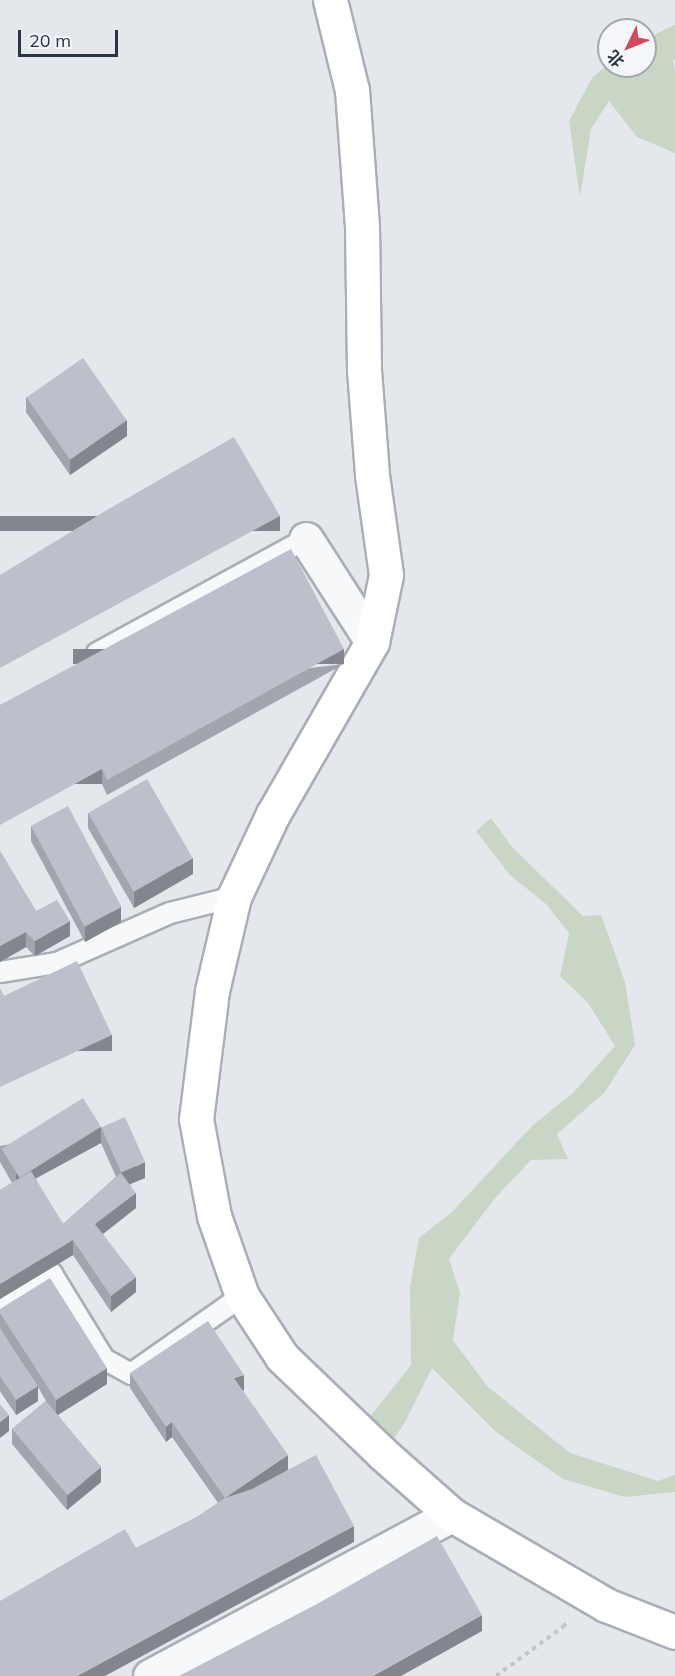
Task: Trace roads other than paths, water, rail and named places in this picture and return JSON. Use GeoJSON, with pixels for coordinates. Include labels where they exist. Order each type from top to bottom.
{"type":"FeatureCollection","features":[{"type":"Feature","properties":{"kind":"street"},"geometry":{"type":"LineString","coordinates":[[330,0],[352,90],[362,225],[364,370],[372,475],[386,575],[372,642],[273,814],[234,897],[212,991],[196,1119],[214,1216],[242,1296],[282,1357],[358,1432],[452,1515],[606,1605],[675,1632]]}},
{"type":"Feature","properties":{"kind":"street"},"geometry":{"type":"LineString","coordinates":[[306,540],[372,642]]}},
{"type":"Feature","properties":{"kind":"street"},"geometry":{"type":"LineString","coordinates":[[150,1676],[452,1515]]}},
{"type":"Feature","properties":{"kind":"lane"},"geometry":{"type":"LineString","coordinates":[[82,662],[306,540]]}},
{"type":"Feature","properties":{"kind":"lane"},"geometry":{"type":"LineString","coordinates":[[0,972],[57,963],[170,913],[234,897]]}},
{"type":"Feature","properties":{"kind":"lane"},"geometry":{"type":"LineString","coordinates":[[0,1305],[52,1274],[104,1359],[131,1374],[242,1296]]}}]}
